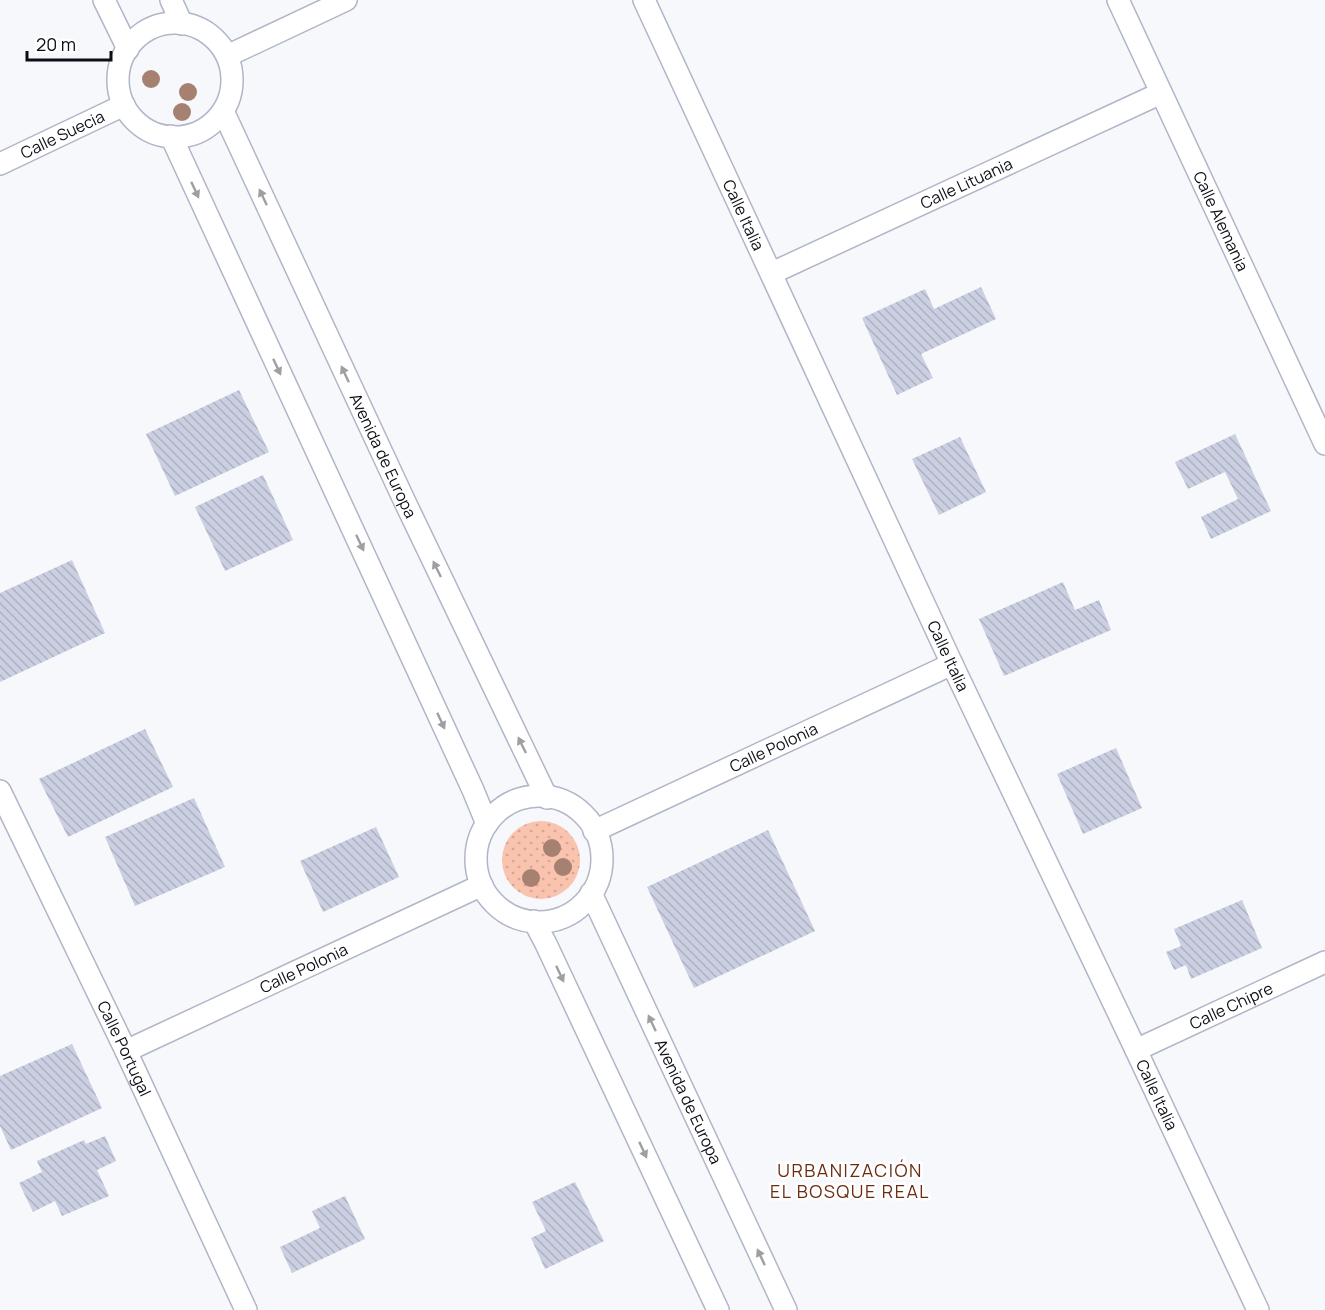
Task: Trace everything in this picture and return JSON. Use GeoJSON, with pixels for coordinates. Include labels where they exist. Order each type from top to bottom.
{"type":"FeatureCollection","features":[{"type":"Feature","properties":{"kind":"street"},"geometry":{"type":"LineString","coordinates":[[104,0],[128,49]]}},
{"type":"Feature","properties":{"kind":"street"},"geometry":{"type":"LineString","coordinates":[[171,0],[182,24]]}},
{"type":"Feature","properties":{"kind":"street"},"geometry":{"type":"LineString","coordinates":[[227,56],[346,0]]}},
{"type":"Feature","properties":{"kind":"street","name":"Calle Italia"},"geometry":{"type":"LineString","coordinates":[[644,0],[952,664],[1258,1310]]}},
{"type":"Feature","properties":{"kind":"street","name":"Calle Alemania"},"geometry":{"type":"LineString","coordinates":[[1118,0],[1325,444]]}},
{"type":"Feature","properties":{"kind":"street"},"geometry":{"type":"LineString","coordinates":[[164,23],[182,24],[194,25],[220,42],[233,69],[231,99],[214,124],[186,138],[156,136],[131,119],[124,105],[118,92],[120,61],[137,36],[164,23]]}},
{"type":"Feature","properties":{"kind":"street","name":"Calle Lituania"},"geometry":{"type":"LineString","coordinates":[[772,273],[1161,93]]}},
{"type":"Feature","properties":{"kind":"street","name":"Calle Suecia"},"geometry":{"type":"LineString","coordinates":[[0,164],[124,105]]}},
{"type":"Feature","properties":{"kind":"street","name":"Avenida de Europa"},"geometry":{"type":"LineString","coordinates":[[223,111],[404,500],[547,798]]}},
{"type":"Feature","properties":{"kind":"street"},"geometry":{"type":"LineString","coordinates":[[171,136],[487,824]]}},
{"type":"Feature","properties":{"kind":"street","name":"Calle Polonia"},"geometry":{"type":"LineString","coordinates":[[594,831],[952,664]]}},
{"type":"Feature","properties":{"kind":"street","name":"Calle Portugal"},"geometry":{"type":"LineString","coordinates":[[0,791],[126,1051],[246,1310]]}},
{"type":"Feature","properties":{"kind":"street"},"geometry":{"type":"LineString","coordinates":[[527,796],[547,798],[560,798],[588,817],[602,847],[600,880],[581,908],[551,923],[518,920],[490,902],[476,872],[478,838],[496,811],[527,796]]}},
{"type":"Feature","properties":{"kind":"street","name":"Calle Polonia"},"geometry":{"type":"LineString","coordinates":[[126,1051],[482,885]]}},
{"type":"Feature","properties":{"kind":"street","name":"Avenida de Europa"},"geometry":{"type":"LineString","coordinates":[[591,893],[786,1310]]}},
{"type":"Feature","properties":{"kind":"street"},"geometry":{"type":"LineString","coordinates":[[534,921],[718,1310]]}},
{"type":"Feature","properties":{"kind":"street","name":"Calle Chipre"},"geometry":{"type":"LineString","coordinates":[[1136,1050],[1325,962]]}},
{"type":"Feature","properties":{"kind":"shaded area"},"geometry":{"type":"Polygon","coordinates":[[[541,821],[556,824],[569,832],[577,845],[580,860],[577,875],[569,888],[556,896],[541,899],[526,896],[513,888],[505,875],[502,860],[505,845],[513,832],[526,824],[541,821]]]}},
{"type":"Feature","properties":{"kind":"building"},"geometry":{"type":"Polygon","coordinates":[[[981,287],[996,319],[921,354],[933,378],[897,395],[862,318],[925,289],[934,309],[981,287]]]}},
{"type":"Feature","properties":{"kind":"building"},"geometry":{"type":"Polygon","coordinates":[[[239,390],[269,452],[175,496],[146,434],[239,390]]]}},
{"type":"Feature","properties":{"kind":"building"},"geometry":{"type":"Polygon","coordinates":[[[1235,434],[1271,511],[1211,539],[1201,517],[1238,499],[1225,472],[1188,489],[1175,462],[1235,434]]]}},
{"type":"Feature","properties":{"kind":"building"},"geometry":{"type":"Polygon","coordinates":[[[960,437],[986,492],[939,515],[912,459],[960,437]]]}},
{"type":"Feature","properties":{"kind":"building"},"geometry":{"type":"Polygon","coordinates":[[[263,475],[293,540],[225,571],[195,507],[263,475]]]}},
{"type":"Feature","properties":{"kind":"building"},"geometry":{"type":"Polygon","coordinates":[[[72,560],[105,633],[0,682],[0,593],[72,560]]]}},
{"type":"Feature","properties":{"kind":"building"},"geometry":{"type":"Polygon","coordinates":[[[1063,582],[1075,610],[1099,600],[1111,630],[1004,676],[979,619],[1063,582]]]}},
{"type":"Feature","properties":{"kind":"building"},"geometry":{"type":"Polygon","coordinates":[[[145,729],[173,787],[68,837],[39,779],[145,729]]]}},
{"type":"Feature","properties":{"kind":"building"},"geometry":{"type":"Polygon","coordinates":[[[1116,748],[1142,808],[1083,834],[1057,774],[1116,748]]]}},
{"type":"Feature","properties":{"kind":"building"},"geometry":{"type":"Polygon","coordinates":[[[194,798],[225,867],[135,906],[105,837],[194,798]]]}},
{"type":"Feature","properties":{"kind":"building"},"geometry":{"type":"Polygon","coordinates":[[[376,827],[399,877],[323,912],[300,861],[376,827]]]}},
{"type":"Feature","properties":{"kind":"building"},"geometry":{"type":"Polygon","coordinates":[[[768,830],[815,931],[694,988],[647,887],[768,830]]]}},
{"type":"Feature","properties":{"kind":"building"},"geometry":{"type":"Polygon","coordinates":[[[1242,900],[1262,948],[1191,979],[1186,965],[1174,970],[1166,952],[1181,946],[1174,929],[1242,900]]]}},
{"type":"Feature","properties":{"kind":"building"},"geometry":{"type":"Polygon","coordinates":[[[72,1044],[102,1108],[11,1150],[0,1126],[0,1076],[72,1044]]]}},
{"type":"Feature","properties":{"kind":"building"},"geometry":{"type":"Polygon","coordinates":[[[105,1136],[116,1161],[97,1170],[109,1196],[62,1216],[55,1201],[33,1212],[19,1183],[42,1172],[37,1161],[84,1140],[86,1144],[105,1136]]]}},
{"type":"Feature","properties":{"kind":"building"},"geometry":{"type":"Polygon","coordinates":[[[575,1182],[604,1241],[545,1269],[531,1238],[546,1231],[532,1202],[575,1182]]]}},
{"type":"Feature","properties":{"kind":"building"},"geometry":{"type":"Polygon","coordinates":[[[345,1196],[365,1239],[292,1273],[280,1247],[320,1228],[312,1211],[345,1196]]]}},
{"type":"Feature","properties":{"kind":"district","name":"URBANIZACIÓN EL BOSQUE REAL"},"geometry":{"type":"Point","coordinates":[850,1180]}}]}
